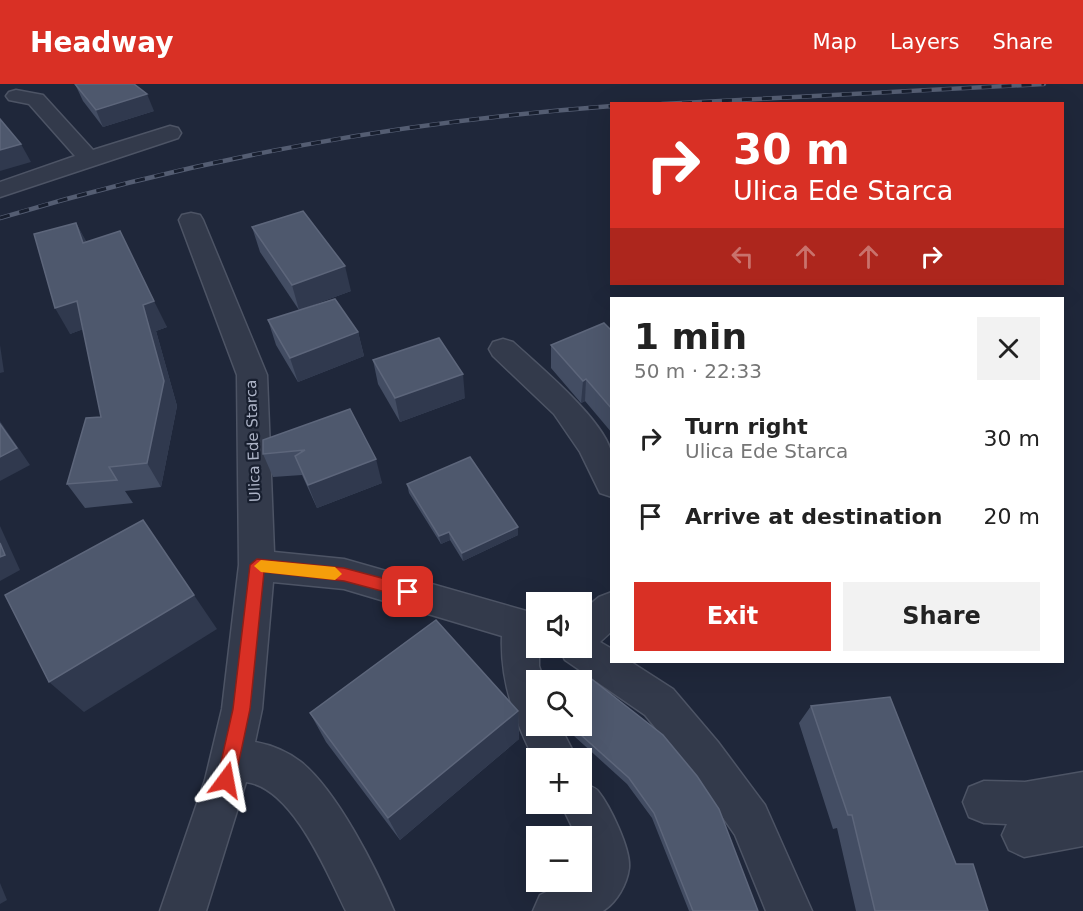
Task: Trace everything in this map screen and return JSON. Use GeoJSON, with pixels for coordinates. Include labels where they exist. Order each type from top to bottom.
{"type":"FeatureCollection","features":[{"type":"Feature","properties":{"kind":"street"},"geometry":{"type":"LineString","coordinates":[[5,95],[36,99],[88,159]]}},
{"type":"Feature","properties":{"kind":"street"},"geometry":{"type":"LineString","coordinates":[[0,190],[170,133]]}},
{"type":"Feature","properties":{"kind":"street","name":"Ulica Ede Starca"},"geometry":{"type":"LineString","coordinates":[[183,911],[199,868],[242,709],[257,565],[252,375],[191,220]]}},
{"type":"Feature","properties":{"kind":"street"},"geometry":{"type":"LineString","coordinates":[[504,349],[565,406],[592,446],[610,480]]}},
{"type":"Feature","properties":{"kind":"street"},"geometry":{"type":"LineString","coordinates":[[257,565],[344,574],[526,627]]}},
{"type":"Feature","properties":{"kind":"street"},"geometry":{"type":"LineString","coordinates":[[592,625],[610,610]]}},
{"type":"Feature","properties":{"kind":"street"},"geometry":{"type":"LineString","coordinates":[[526,641],[520,666],[526,687]]}},
{"type":"Feature","properties":{"kind":"street"},"geometry":{"type":"LineString","coordinates":[[592,657],[659,702],[704,756],[750,820],[789,911]]}},
{"type":"Feature","properties":{"kind":"street"},"geometry":{"type":"LineString","coordinates":[[230,760],[269,766],[290,778],[306,796],[371,911]]}},
{"type":"Feature","properties":{"kind":"street"},"geometry":{"type":"LineString","coordinates":[[984,802],[1025,803],[1083,793]]}},
{"type":"Feature","properties":{"kind":"street"},"geometry":{"type":"LineString","coordinates":[[577,907],[603,885],[608,869],[604,844],[588,814]]}},
{"type":"Feature","properties":{"kind":"street"},"geometry":{"type":"LineString","coordinates":[[1024,835],[1083,824]]}},
{"type":"Feature","properties":{"kind":"building"},"geometry":{"type":"Polygon","coordinates":[[[75,84],[134,84],[147,94],[96,110],[75,84]]]}},
{"type":"Feature","properties":{"kind":"building"},"geometry":{"type":"Polygon","coordinates":[[[0,119],[21,144],[0,150],[0,119]]]}},
{"type":"Feature","properties":{"kind":"building"},"geometry":{"type":"Polygon","coordinates":[[[303,211],[345,266],[292,285],[252,227],[303,211]]]}},
{"type":"Feature","properties":{"kind":"building"},"geometry":{"type":"Polygon","coordinates":[[[76,223],[83,243],[120,231],[154,301],[143,305],[164,381],[147,463],[109,467],[117,480],[67,484],[86,418],[101,417],[77,301],[55,308],[34,234],[76,223]]]}},
{"type":"Feature","properties":{"kind":"building"},"geometry":{"type":"Polygon","coordinates":[[[335,299],[358,332],[290,358],[268,320],[335,299]]]}},
{"type":"Feature","properties":{"kind":"building"},"geometry":{"type":"Polygon","coordinates":[[[604,323],[610,329],[610,407],[586,379],[583,381],[551,345],[604,323]]]}},
{"type":"Feature","properties":{"kind":"building"},"geometry":{"type":"Polygon","coordinates":[[[439,338],[463,374],[395,398],[373,360],[439,338]]]}},
{"type":"Feature","properties":{"kind":"building"},"geometry":{"type":"Polygon","coordinates":[[[350,409],[376,459],[308,485],[295,456],[305,450],[263,454],[263,440],[350,409]]]}},
{"type":"Feature","properties":{"kind":"building"},"geometry":{"type":"Polygon","coordinates":[[[0,424],[17,448],[0,457],[0,424]]]}},
{"type":"Feature","properties":{"kind":"building"},"geometry":{"type":"Polygon","coordinates":[[[470,457],[518,527],[462,553],[449,532],[439,536],[407,484],[470,457]]]}},
{"type":"Feature","properties":{"kind":"building"},"geometry":{"type":"Polygon","coordinates":[[[143,520],[194,595],[49,682],[5,595],[143,520]]]}},
{"type":"Feature","properties":{"kind":"building"},"geometry":{"type":"Polygon","coordinates":[[[0,543],[5,555],[0,557],[0,543]]]}},
{"type":"Feature","properties":{"kind":"building"},"geometry":{"type":"Polygon","coordinates":[[[436,620],[518,711],[388,818],[310,713],[436,620]]]}},
{"type":"Feature","properties":{"kind":"building"},"geometry":{"type":"Polygon","coordinates":[[[592,679],[663,735],[697,776],[719,809],[758,911],[693,911],[654,813],[629,778],[582,736],[592,736],[592,679]]]}},
{"type":"Feature","properties":{"kind":"building"},"geometry":{"type":"Polygon","coordinates":[[[890,697],[956,864],[973,864],[988,911],[875,911],[852,815],[848,815],[811,706],[890,697]]]}},
{"type":"Feature","properties":{"kind":"railway"},"geometry":{"type":"LineString","coordinates":[[700,102],[1044,84]]}},
{"type":"Feature","properties":{"kind":"railway"},"geometry":{"type":"LineString","coordinates":[[0,218],[152,177],[303,145],[456,122],[610,106]]}},
{"type":"Feature","properties":{"kind":"slow traffic"},"geometry":{"type":"LineString","coordinates":[[261,566],[335,574]]}},
{"type":"Feature","properties":{"kind":"route"},"geometry":{"type":"LineString","coordinates":[[226,780],[242,709],[257,565],[344,574],[408,592]]}}]}
